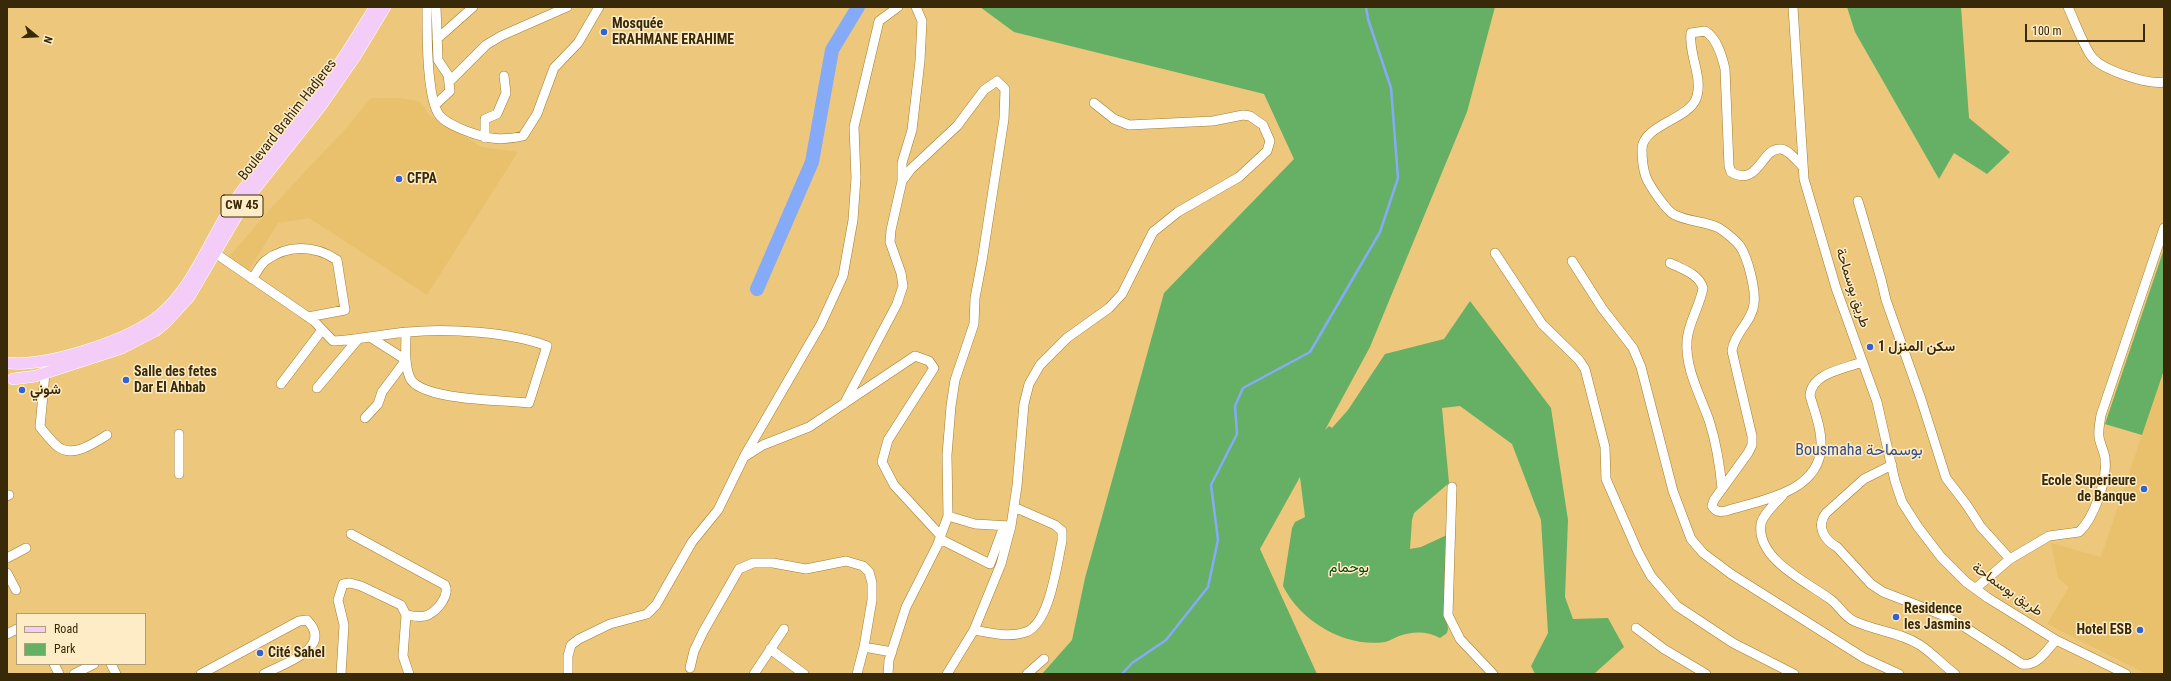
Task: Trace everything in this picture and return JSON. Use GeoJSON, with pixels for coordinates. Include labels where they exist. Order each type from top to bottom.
{"type":"FeatureCollection","features":[{"type":"Feature","properties":{"kind":"main road"},"geometry":{"type":"LineString","coordinates":[[68,360],[134,332],[150,323],[173,302],[237,198],[333,74],[375,7]]}},
{"type":"Feature","properties":{"kind":"main road","name":"Boulevard Brahim Hadjeres"},"geometry":{"type":"LineString","coordinates":[[68,360],[122,348],[155,331],[166,322],[189,297],[246,200],[324,101],[356,55],[385,7]]}},
{"type":"Feature","properties":{"kind":"main road","name":"CW 45"},"geometry":{"type":"LineString","coordinates":[[8,363],[68,360]]}},
{"type":"Feature","properties":{"kind":"main road","name":"CW 45"},"geometry":{"type":"LineString","coordinates":[[9,383],[45,373],[68,360]]}},
{"type":"Feature","properties":{"kind":"main road"},"geometry":{"type":"LineString","coordinates":[[8,363],[15,372],[9,383]]}},
{"type":"Feature","properties":{"kind":"street"},"geometry":{"type":"LineString","coordinates":[[427,7],[431,97],[440,116],[454,127],[485,138],[503,140],[523,136],[537,114],[554,68],[578,43],[599,7]]}},
{"type":"Feature","properties":{"kind":"street"},"geometry":{"type":"LineString","coordinates":[[435,105],[450,91],[450,80],[438,60],[436,7]]}},
{"type":"Feature","properties":{"kind":"street"},"geometry":{"type":"LineString","coordinates":[[437,39],[473,7]]}},
{"type":"Feature","properties":{"kind":"street"},"geometry":{"type":"LineString","coordinates":[[450,80],[486,45],[501,36],[567,7]]}},
{"type":"Feature","properties":{"kind":"street"},"geometry":{"type":"LineString","coordinates":[[568,674],[568,656],[572,645],[579,639],[610,624],[647,614],[656,605],[692,542],[718,510],[744,457],[821,324],[843,276],[853,220],[856,178],[854,127],[879,22],[898,7]]}},
{"type":"Feature","properties":{"kind":"street"},"geometry":{"type":"LineString","coordinates":[[844,404],[897,304],[903,286],[901,273],[890,242],[891,230],[902,181],[902,163],[912,130],[920,62],[922,21],[916,7]]}},
{"type":"Feature","properties":{"kind":"street","name":"طريق بوسماحة"},"geometry":{"type":"LineString","coordinates":[[1793,7],[1804,179],[1836,288],[1877,402],[1902,502],[1918,527],[1941,557],[1966,582],[1988,598],[2056,640],[2126,674]]}},
{"type":"Feature","properties":{"kind":"street"},"geometry":{"type":"LineString","coordinates":[[2068,7],[2093,58],[2126,77],[2158,84],[2164,82]]}},
{"type":"Feature","properties":{"kind":"street"},"geometry":{"type":"LineString","coordinates":[[1785,493],[1770,499],[1719,512],[1714,510],[1712,506],[1752,445],[1752,436],[1732,350],[1733,342],[1751,315],[1754,304],[1753,291],[1746,259],[1739,245],[1719,228],[1674,215],[1646,177],[1642,148],[1649,134],[1689,107],[1696,98],[1696,69],[1690,40],[1691,33],[1705,30],[1712,35],[1723,58],[1725,69],[1729,166],[1731,172],[1745,176],[1753,172],[1774,150],[1782,149],[1788,152],[1803,167]]}},
{"type":"Feature","properties":{"kind":"street"},"geometry":{"type":"LineString","coordinates":[[485,138],[486,119],[497,114],[506,93],[504,76]]}},
{"type":"Feature","properties":{"kind":"street"},"geometry":{"type":"LineString","coordinates":[[888,674],[892,652],[906,607],[940,538],[948,516],[947,455],[951,406],[955,380],[974,324],[974,298],[982,261],[1004,119],[1006,89],[997,81],[984,90],[958,126],[911,169],[902,181]]}},
{"type":"Feature","properties":{"kind":"street"},"geometry":{"type":"LineString","coordinates":[[990,564],[1014,506],[1024,404],[1029,384],[1040,366],[1067,338],[1109,308],[1122,294],[1153,232],[1178,212],[1239,177],[1268,152],[1270,141],[1263,125],[1250,116],[1243,115],[1213,121],[1129,125],[1114,119],[1094,103]]}},
{"type":"Feature","properties":{"kind":"street"},"geometry":{"type":"LineString","coordinates":[[1858,201],[1882,279],[1886,300],[1921,399],[1946,478],[1981,527],[2010,559]]}},
{"type":"Feature","properties":{"kind":"street"},"geometry":{"type":"LineString","coordinates":[[1976,588],[2010,559],[2049,536],[2079,532],[2094,510],[2102,486],[2105,466],[2105,457],[2099,436],[2101,415],[2164,228]]}},
{"type":"Feature","properties":{"kind":"street"},"geometry":{"type":"LineString","coordinates":[[252,279],[264,262],[282,252],[297,248],[304,247],[326,253],[337,260],[345,310],[308,317]]}},
{"type":"Feature","properties":{"kind":"street"},"geometry":{"type":"LineString","coordinates":[[215,253],[308,317],[333,340],[370,337],[406,332],[421,331],[490,334],[529,339],[547,346],[529,403],[440,395],[421,387],[410,379],[406,360],[406,332]]}},
{"type":"Feature","properties":{"kind":"street"},"geometry":{"type":"LineString","coordinates":[[1495,253],[1542,324],[1579,360],[1585,369],[1605,447],[1606,479],[1651,576],[1677,606],[1733,643],[1794,674]]}},
{"type":"Feature","properties":{"kind":"street"},"geometry":{"type":"LineString","coordinates":[[1572,261],[1602,308],[1633,348],[1641,367],[1673,491],[1691,539],[1702,553],[1731,574],[1864,658],[1899,674]]}},
{"type":"Feature","properties":{"kind":"street"},"geometry":{"type":"LineString","coordinates":[[1670,263],[1693,274],[1702,282],[1703,288],[1689,329],[1687,351],[1691,371],[1711,429],[1718,456],[1722,489]]}},
{"type":"Feature","properties":{"kind":"street"},"geometry":{"type":"LineString","coordinates":[[281,384],[322,330]]}},
{"type":"Feature","properties":{"kind":"street"},"geometry":{"type":"LineString","coordinates":[[370,337],[406,360]]}},
{"type":"Feature","properties":{"kind":"street"},"geometry":{"type":"LineString","coordinates":[[317,388],[359,338]]}},
{"type":"Feature","properties":{"kind":"street"},"geometry":{"type":"LineString","coordinates":[[744,457],[763,445],[809,427],[915,356],[929,361],[934,368],[888,440],[882,462],[894,485],[940,538],[999,569]]}},
{"type":"Feature","properties":{"kind":"street"},"geometry":{"type":"LineString","coordinates":[[365,418],[378,404],[382,392],[406,360]]}},
{"type":"Feature","properties":{"kind":"street"},"geometry":{"type":"LineString","coordinates":[[1862,362],[1823,376],[1811,389],[1810,396],[1820,440],[1820,458],[1814,470],[1785,493],[1761,523],[1761,532],[1765,546],[1773,557],[1787,570],[1832,600],[1846,617],[1920,645],[1955,674]]}},
{"type":"Feature","properties":{"kind":"street"},"geometry":{"type":"LineString","coordinates":[[45,373],[40,427],[58,447],[69,450],[86,448],[107,435]]}},
{"type":"Feature","properties":{"kind":"street"},"geometry":{"type":"LineString","coordinates":[[178,434],[179,474]]}},
{"type":"Feature","properties":{"kind":"street"},"geometry":{"type":"LineString","coordinates":[[1892,465],[1864,479],[1826,513],[1822,519],[1822,526],[1825,537],[1830,543],[1837,547],[1872,584],[1883,592],[1940,614],[1960,624],[2022,664],[2029,665],[2035,663],[2056,640]]}},
{"type":"Feature","properties":{"kind":"street"},"geometry":{"type":"LineString","coordinates":[[1452,487],[1448,615],[1460,639],[1493,674]]}},
{"type":"Feature","properties":{"kind":"street"},"geometry":{"type":"LineString","coordinates":[[974,630],[1002,636],[1026,632],[1036,624],[1048,601],[1062,541],[1062,531],[1055,525],[1014,506]]}},
{"type":"Feature","properties":{"kind":"street"},"geometry":{"type":"LineString","coordinates":[[948,516],[975,524],[1007,526]]}},
{"type":"Feature","properties":{"kind":"street"},"geometry":{"type":"LineString","coordinates":[[947,674],[974,630],[999,569],[1007,526]]}},
{"type":"Feature","properties":{"kind":"street"},"geometry":{"type":"LineString","coordinates":[[350,534],[445,585],[447,589],[446,596],[436,609],[428,616],[406,615]]}},
{"type":"Feature","properties":{"kind":"street"},"geometry":{"type":"LineString","coordinates":[[7,558],[26,548]]}},
{"type":"Feature","properties":{"kind":"street"},"geometry":{"type":"LineString","coordinates":[[690,668],[694,651],[703,632],[739,569],[753,563],[773,564],[806,569],[846,561],[863,566],[869,572],[872,582],[872,600],[864,647],[856,674]]}},
{"type":"Feature","properties":{"kind":"street"},"geometry":{"type":"LineString","coordinates":[[7,573],[16,590]]}},
{"type":"Feature","properties":{"kind":"street"},"geometry":{"type":"LineString","coordinates":[[341,674],[344,625],[338,600],[344,584],[350,583],[361,586],[401,605],[406,615],[402,656],[408,674]]}},
{"type":"Feature","properties":{"kind":"street"},"geometry":{"type":"LineString","coordinates":[[201,674],[299,621],[307,620],[314,627],[316,640],[311,649],[264,674]]}},
{"type":"Feature","properties":{"kind":"street"},"geometry":{"type":"LineString","coordinates":[[1636,628],[1664,649],[1706,674]]}},
{"type":"Feature","properties":{"kind":"street"},"geometry":{"type":"LineString","coordinates":[[754,674],[784,629]]}},
{"type":"Feature","properties":{"kind":"street"},"geometry":{"type":"LineString","coordinates":[[7,634],[16,630]]}},
{"type":"Feature","properties":{"kind":"street"},"geometry":{"type":"LineString","coordinates":[[864,647],[892,652]]}},
{"type":"Feature","properties":{"kind":"street"},"geometry":{"type":"LineString","coordinates":[[770,649],[804,674]]}},
{"type":"Feature","properties":{"kind":"street"},"geometry":{"type":"LineString","coordinates":[[1027,674],[1044,659]]}},
{"type":"Feature","properties":{"kind":"street"},"geometry":{"type":"LineString","coordinates":[[54,665],[59,674]]}},
{"type":"Feature","properties":{"kind":"street"},"geometry":{"type":"LineString","coordinates":[[74,674],[92,665]]}},
{"type":"Feature","properties":{"kind":"street"},"geometry":{"type":"LineString","coordinates":[[112,665],[116,674]]}},
{"type":"Feature","properties":{"kind":"shaded area","name":"CFPA"},"geometry":{"type":"Polygon","coordinates":[[[371,98],[401,98],[418,101],[424,106],[429,115],[482,147],[518,152],[427,295],[309,218],[278,223],[249,270],[228,258],[273,206],[346,128],[371,98]]]}},
{"type":"Feature","properties":{"kind":"shaded area","name":"Ecole Superieure de Banque"},"geometry":{"type":"Polygon","coordinates":[[[2164,249],[2164,674],[2147,674],[2047,624],[2069,587],[2058,578],[2051,543],[2101,557],[2142,435],[2105,424],[2164,249]]]}},
{"type":"Feature","properties":{"kind":"green space","name":"بوحمام"},"geometry":{"type":"Polygon","coordinates":[[[980,7],[1495,7],[1467,112],[1370,347],[1325,430],[1329,426],[1332,428],[1348,410],[1385,354],[1444,339],[1470,301],[1551,408],[1568,520],[1565,597],[1573,619],[1608,618],[1624,647],[1594,674],[1535,674],[1531,666],[1548,633],[1541,520],[1512,444],[1460,406],[1442,408],[1449,483],[1414,513],[1412,520],[1410,549],[1421,547],[1447,535],[1445,606],[1448,629],[1447,633],[1440,638],[1425,633],[1409,633],[1385,642],[1370,643],[1355,641],[1325,629],[1312,621],[1300,610],[1283,586],[1292,528],[1295,522],[1305,517],[1300,477],[1260,549],[1317,674],[1042,674],[1072,640],[1085,578],[1164,293],[1294,159],[1264,94],[1014,32],[980,7]]]}},
{"type":"Feature","properties":{"kind":"green space"},"geometry":{"type":"Polygon","coordinates":[[[1847,7],[1961,7],[1969,118],[2010,152],[1987,174],[1954,153],[1939,179],[1855,32],[1847,7]]]}},
{"type":"Feature","properties":{"kind":"green space"},"geometry":{"type":"Polygon","coordinates":[[[2164,249],[2164,370],[2142,435],[2105,424],[2164,249]]]}},
{"type":"Feature","properties":{"kind":"waterway"},"geometry":{"type":"LineString","coordinates":[[757,289],[812,162],[832,50],[858,7]]}},
{"type":"Feature","properties":{"kind":"waterway"},"geometry":{"type":"LineString","coordinates":[[1122,674],[1132,663],[1166,640],[1208,587],[1218,540],[1211,485],[1237,434],[1235,406],[1243,388],[1310,352],[1380,232],[1398,178],[1391,88],[1368,19],[1366,7]]}},
{"type":"Feature","properties":{"kind":"place","name":"Mosquée ERAHMANE ERAHIME"},"geometry":{"type":"Point","coordinates":[604,32]}},
{"type":"Feature","properties":{"kind":"place","name":"CFPA"},"geometry":{"type":"Point","coordinates":[399,179]}},
{"type":"Feature","properties":{"kind":"place","name":"سكن المنزل 1"},"geometry":{"type":"Point","coordinates":[1870,347]}},
{"type":"Feature","properties":{"kind":"place","name":"Salle des fetes Dar El Ahbab"},"geometry":{"type":"Point","coordinates":[126,380]}},
{"type":"Feature","properties":{"kind":"place","name":"شوني"},"geometry":{"type":"Point","coordinates":[22,390]}},
{"type":"Feature","properties":{"kind":"place","name":"Ecole Superieure de Banque"},"geometry":{"type":"Point","coordinates":[2144,489]}},
{"type":"Feature","properties":{"kind":"place","name":"Residence les Jasmins"},"geometry":{"type":"Point","coordinates":[1896,617]}},
{"type":"Feature","properties":{"kind":"place","name":"Hotel ESB"},"geometry":{"type":"Point","coordinates":[2140,630]}},
{"type":"Feature","properties":{"kind":"place","name":"Cité Sahel"},"geometry":{"type":"Point","coordinates":[260,653]}},
{"type":"Feature","properties":{"kind":"district","name":"Bousmaha بوسماحة"},"geometry":{"type":"Point","coordinates":[1859,451]}}]}
